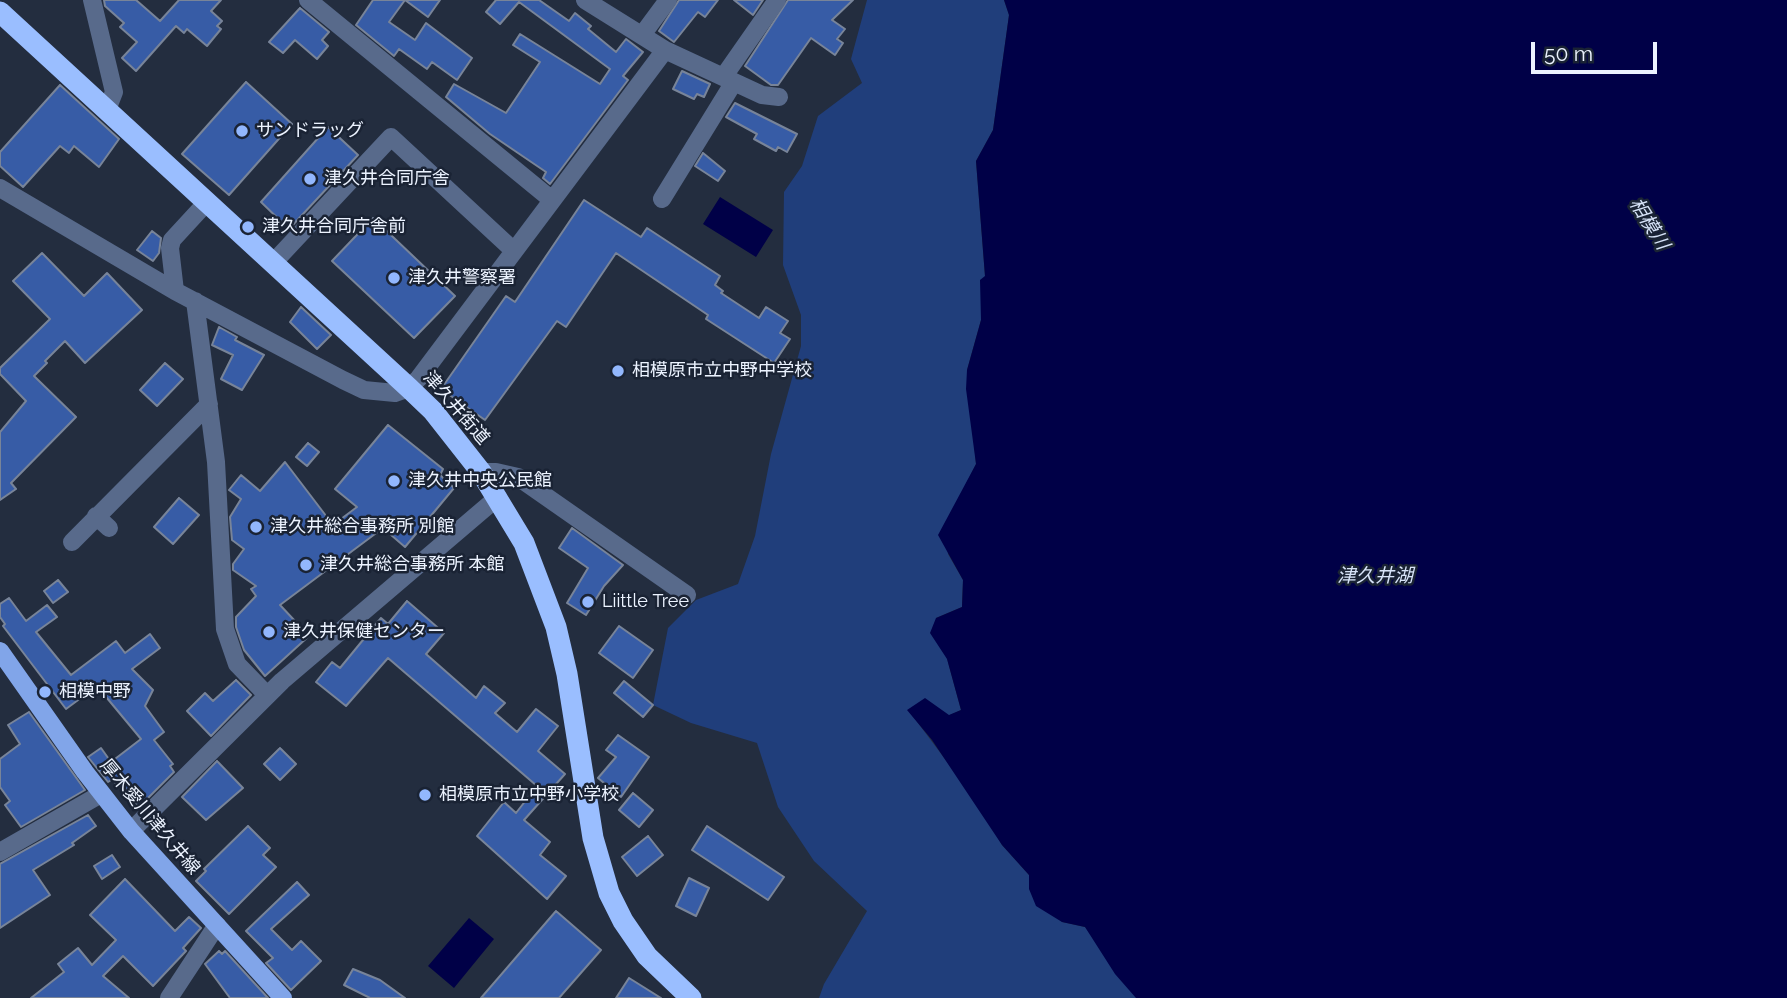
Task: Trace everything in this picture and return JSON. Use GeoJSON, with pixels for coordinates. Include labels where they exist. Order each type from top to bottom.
{"type":"FeatureCollection","features":[{"type":"Feature","properties":{"kind":"highway","name":"津久井街道"},"geometry":{"type":"LineString","coordinates":[[0,12],[409,388],[433,411],[481,472],[498,497],[532,560],[558,636],[593,838],[609,893],[623,921],[647,956],[691,998]]}},
{"type":"Feature","properties":{"kind":"main road","name":"厚木愛川津久井線"},"geometry":{"type":"LineString","coordinates":[[0,651],[101,794],[131,831],[283,998]]}},
{"type":"Feature","properties":{"kind":"street"},"geometry":{"type":"LineString","coordinates":[[92,0],[114,92],[107,110]]}},
{"type":"Feature","properties":{"kind":"street"},"geometry":{"type":"LineString","coordinates":[[308,0],[552,200]]}},
{"type":"Feature","properties":{"kind":"street"},"geometry":{"type":"LineString","coordinates":[[585,0],[666,50],[762,94],[779,97]]}},
{"type":"Feature","properties":{"kind":"street"},"geometry":{"type":"LineString","coordinates":[[642,35],[668,0]]}},
{"type":"Feature","properties":{"kind":"street"},"geometry":{"type":"LineString","coordinates":[[662,199],[777,0]]}},
{"type":"Feature","properties":{"kind":"street"},"geometry":{"type":"LineString","coordinates":[[0,188],[175,291],[361,389],[395,393],[409,388],[666,50]]}},
{"type":"Feature","properties":{"kind":"street"},"geometry":{"type":"LineString","coordinates":[[273,263],[391,137],[513,250]]}},
{"type":"Feature","properties":{"kind":"street"},"geometry":{"type":"LineString","coordinates":[[175,291],[170,248],[172,240],[207,202]]}},
{"type":"Feature","properties":{"kind":"street"},"geometry":{"type":"LineString","coordinates":[[195,301],[216,462],[223,614],[227,641],[237,664],[267,695]]}},
{"type":"Feature","properties":{"kind":"street"},"geometry":{"type":"LineString","coordinates":[[72,542],[103,522],[143,458],[209,404]]}},
{"type":"Feature","properties":{"kind":"street"},"geometry":{"type":"LineString","coordinates":[[481,472],[518,477],[687,595]]}},
{"type":"Feature","properties":{"kind":"street"},"geometry":{"type":"LineString","coordinates":[[131,831],[267,695],[498,497]]}},
{"type":"Feature","properties":{"kind":"street"},"geometry":{"type":"LineString","coordinates":[[0,852],[101,794]]}},
{"type":"Feature","properties":{"kind":"street"},"geometry":{"type":"LineString","coordinates":[[170,998],[217,925]]}},
{"type":"Feature","properties":{"kind":"shaded area"},"geometry":{"type":"Polygon","coordinates":[[[867,0],[1004,0],[1009,15],[993,130],[976,161],[985,276],[981,320],[967,370],[976,464],[946,525],[948,554],[963,580],[962,607],[936,618],[961,710],[950,715],[912,715],[978,803],[1002,845],[1029,875],[1062,922],[1085,927],[1139,998],[819,998],[824,984],[867,911],[814,861],[778,807],[757,743],[691,723],[653,705],[668,628],[696,600],[738,584],[755,536],[771,454],[801,346],[801,315],[783,265],[784,192],[802,166],[818,116],[862,83],[851,59],[867,0]]]}},
{"type":"Feature","properties":{"kind":"water","name":"津久井湖"},"geometry":{"type":"Polygon","coordinates":[[[1004,0],[1787,0],[1787,998],[1136,998],[1115,974],[1085,927],[1062,922],[1036,906],[1029,889],[1029,875],[1002,845],[932,740],[907,710],[925,698],[949,715],[961,710],[947,659],[930,633],[936,618],[962,607],[963,580],[938,535],[976,464],[966,389],[967,370],[981,320],[980,280],[985,276],[976,161],[993,130],[1009,15],[1004,0]]]}},
{"type":"Feature","properties":{"kind":"water"},"geometry":{"type":"Polygon","coordinates":[[[720,197],[773,230],[756,257],[703,224],[720,197]]]}},
{"type":"Feature","properties":{"kind":"water"},"geometry":{"type":"Polygon","coordinates":[[[469,918],[494,939],[454,988],[428,966],[469,918]]]}},
{"type":"Feature","properties":{"kind":"building"},"geometry":{"type":"Polygon","coordinates":[[[104,0],[136,0],[160,21],[179,0],[221,0],[211,11],[222,21],[217,26],[221,29],[207,46],[187,29],[184,33],[176,26],[136,71],[122,58],[137,42],[120,27],[124,23],[105,6],[104,0]]]}},
{"type":"Feature","properties":{"kind":"building"},"geometry":{"type":"Polygon","coordinates":[[[373,0],[405,0],[389,22],[415,40],[426,23],[472,58],[457,80],[432,62],[427,69],[399,49],[394,56],[356,25],[373,0]]]}},
{"type":"Feature","properties":{"kind":"building"},"geometry":{"type":"Polygon","coordinates":[[[405,0],[440,0],[428,17],[405,0]]]}},
{"type":"Feature","properties":{"kind":"building"},"geometry":{"type":"Polygon","coordinates":[[[496,0],[539,0],[569,21],[575,13],[591,26],[588,29],[616,52],[626,39],[643,52],[623,76],[628,80],[550,184],[543,178],[546,172],[490,134],[446,97],[454,84],[506,113],[540,62],[513,45],[520,34],[600,84],[610,69],[519,2],[500,24],[486,12],[496,0]]]}},
{"type":"Feature","properties":{"kind":"building"},"geometry":{"type":"Polygon","coordinates":[[[679,0],[718,0],[705,17],[698,12],[674,42],[659,31],[679,0]]]}},
{"type":"Feature","properties":{"kind":"building"},"geometry":{"type":"Polygon","coordinates":[[[734,0],[763,0],[753,15],[734,0]]]}},
{"type":"Feature","properties":{"kind":"building"},"geometry":{"type":"Polygon","coordinates":[[[788,0],[853,0],[832,20],[845,29],[837,39],[843,43],[835,55],[811,38],[778,85],[771,85],[745,66],[788,0]]]}},
{"type":"Feature","properties":{"kind":"building"},"geometry":{"type":"Polygon","coordinates":[[[300,8],[329,32],[322,40],[328,46],[317,59],[295,40],[283,53],[269,42],[300,8]]]}},
{"type":"Feature","properties":{"kind":"building"},"geometry":{"type":"Polygon","coordinates":[[[682,71],[710,84],[704,97],[697,94],[694,99],[673,89],[682,71]]]}},
{"type":"Feature","properties":{"kind":"building","name":"サンドラッグ"},"geometry":{"type":"Polygon","coordinates":[[[246,82],[292,124],[229,195],[182,154],[246,82]]]}},
{"type":"Feature","properties":{"kind":"building"},"geometry":{"type":"Polygon","coordinates":[[[60,85],[119,139],[99,167],[74,146],[69,153],[60,146],[23,187],[0,166],[0,152],[60,85]]]}},
{"type":"Feature","properties":{"kind":"building"},"geometry":{"type":"Polygon","coordinates":[[[735,103],[797,134],[787,152],[778,147],[776,151],[754,139],[757,134],[726,117],[735,103]]]}},
{"type":"Feature","properties":{"kind":"building","name":"津久井合同庁舎"},"geometry":{"type":"Polygon","coordinates":[[[328,127],[358,155],[289,229],[261,202],[328,127]]]}},
{"type":"Feature","properties":{"kind":"building"},"geometry":{"type":"Polygon","coordinates":[[[703,153],[725,171],[718,181],[695,166],[703,153]]]}},
{"type":"Feature","properties":{"kind":"building"},"geometry":{"type":"Polygon","coordinates":[[[584,200],[641,237],[647,228],[720,276],[715,285],[723,291],[721,293],[759,318],[766,307],[788,321],[780,333],[790,339],[774,363],[706,319],[708,315],[616,253],[566,327],[557,321],[485,420],[441,389],[506,296],[515,302],[584,200]]]}},
{"type":"Feature","properties":{"kind":"building","name":"津久井警察署"},"geometry":{"type":"Polygon","coordinates":[[[373,218],[455,296],[414,338],[332,261],[373,218]]]}},
{"type":"Feature","properties":{"kind":"building"},"geometry":{"type":"Polygon","coordinates":[[[152,231],[161,238],[159,253],[153,261],[137,250],[152,231]]]}},
{"type":"Feature","properties":{"kind":"building"},"geometry":{"type":"Polygon","coordinates":[[[42,253],[84,296],[107,273],[142,310],[85,363],[65,341],[45,361],[47,363],[34,376],[76,417],[11,483],[16,489],[0,500],[0,432],[26,401],[0,374],[0,368],[50,319],[13,281],[42,253]]]}},
{"type":"Feature","properties":{"kind":"building"},"geometry":{"type":"Polygon","coordinates":[[[301,307],[331,335],[317,349],[290,322],[301,307]]]}},
{"type":"Feature","properties":{"kind":"building"},"geometry":{"type":"Polygon","coordinates":[[[219,327],[237,337],[235,340],[264,355],[242,390],[221,379],[233,355],[212,345],[219,327]]]}},
{"type":"Feature","properties":{"kind":"building"},"geometry":{"type":"Polygon","coordinates":[[[165,363],[183,379],[157,406],[140,390],[165,363]]]}},
{"type":"Feature","properties":{"kind":"building"},"geometry":{"type":"Polygon","coordinates":[[[388,425],[443,469],[440,475],[454,488],[405,547],[383,528],[280,605],[309,636],[265,676],[244,650],[236,627],[236,617],[256,596],[251,589],[256,586],[233,570],[233,564],[244,549],[232,540],[230,517],[241,499],[229,490],[241,475],[260,491],[285,462],[333,525],[357,507],[335,489],[388,425]]]}},
{"type":"Feature","properties":{"kind":"building"},"geometry":{"type":"Polygon","coordinates":[[[308,443],[319,452],[307,466],[296,457],[308,443]]]}},
{"type":"Feature","properties":{"kind":"building"},"geometry":{"type":"Polygon","coordinates":[[[179,498],[199,515],[173,544],[154,527],[179,498]]]}},
{"type":"Feature","properties":{"kind":"building"},"geometry":{"type":"Polygon","coordinates":[[[572,528],[623,565],[604,586],[586,615],[567,603],[588,568],[559,548],[572,528]]]}},
{"type":"Feature","properties":{"kind":"building"},"geometry":{"type":"Polygon","coordinates":[[[58,580],[68,592],[53,603],[44,591],[58,580]]]}},
{"type":"Feature","properties":{"kind":"building"},"geometry":{"type":"Polygon","coordinates":[[[9,598],[26,621],[47,605],[57,617],[36,632],[71,675],[116,641],[125,653],[150,634],[160,648],[132,669],[153,690],[145,706],[164,732],[154,740],[173,764],[170,766],[174,772],[139,807],[120,781],[116,784],[113,779],[108,782],[88,757],[101,748],[111,762],[141,739],[97,686],[66,709],[3,626],[5,624],[0,617],[0,604],[9,598]]]}},
{"type":"Feature","properties":{"kind":"building"},"geometry":{"type":"Polygon","coordinates":[[[407,601],[444,633],[426,654],[476,698],[484,686],[505,703],[495,713],[517,732],[536,709],[558,726],[538,751],[565,774],[524,820],[550,842],[540,855],[566,876],[547,899],[477,836],[504,802],[516,813],[537,786],[388,658],[346,706],[316,682],[332,662],[340,668],[381,618],[388,624],[407,601]]]}},
{"type":"Feature","properties":{"kind":"building"},"geometry":{"type":"Polygon","coordinates":[[[619,626],[653,650],[633,678],[599,653],[619,626]]]}},
{"type":"Feature","properties":{"kind":"building"},"geometry":{"type":"Polygon","coordinates":[[[236,680],[251,695],[211,736],[187,711],[205,693],[213,701],[236,680]]]}},
{"type":"Feature","properties":{"kind":"building"},"geometry":{"type":"Polygon","coordinates":[[[624,681],[653,705],[643,717],[614,693],[624,681]]]}},
{"type":"Feature","properties":{"kind":"building"},"geometry":{"type":"Polygon","coordinates":[[[29,712],[85,790],[21,827],[5,805],[10,801],[0,787],[0,759],[20,744],[8,725],[29,712]]]}},
{"type":"Feature","properties":{"kind":"building"},"geometry":{"type":"Polygon","coordinates":[[[618,735],[649,757],[621,797],[598,778],[616,757],[606,750],[618,735]]]}},
{"type":"Feature","properties":{"kind":"building"},"geometry":{"type":"Polygon","coordinates":[[[280,748],[296,764],[280,780],[264,764],[280,748]]]}},
{"type":"Feature","properties":{"kind":"building"},"geometry":{"type":"Polygon","coordinates":[[[217,761],[243,788],[206,820],[182,797],[217,761]]]}},
{"type":"Feature","properties":{"kind":"building"},"geometry":{"type":"Polygon","coordinates":[[[633,793],[653,810],[639,827],[619,810],[633,793]]]}},
{"type":"Feature","properties":{"kind":"building"},"geometry":{"type":"Polygon","coordinates":[[[88,815],[96,826],[72,843],[74,845],[33,870],[50,895],[0,928],[0,864],[88,815]]]}},
{"type":"Feature","properties":{"kind":"building"},"geometry":{"type":"Polygon","coordinates":[[[248,826],[270,848],[263,855],[276,867],[229,914],[196,881],[206,871],[204,869],[248,826]]]}},
{"type":"Feature","properties":{"kind":"building"},"geometry":{"type":"Polygon","coordinates":[[[707,826],[784,877],[768,900],[692,850],[707,826]]]}},
{"type":"Feature","properties":{"kind":"building"},"geometry":{"type":"Polygon","coordinates":[[[648,836],[663,855],[637,876],[622,857],[648,836]]]}},
{"type":"Feature","properties":{"kind":"building"},"geometry":{"type":"Polygon","coordinates":[[[112,855],[120,867],[102,879],[94,866],[112,855]]]}},
{"type":"Feature","properties":{"kind":"building"},"geometry":{"type":"Polygon","coordinates":[[[689,878],[709,888],[696,916],[676,906],[689,878]]]}},
{"type":"Feature","properties":{"kind":"building"},"geometry":{"type":"Polygon","coordinates":[[[125,879],[175,931],[189,917],[201,928],[183,948],[186,951],[153,986],[123,956],[103,976],[129,998],[31,998],[64,972],[58,964],[78,948],[92,965],[116,940],[90,915],[125,879]]]}},
{"type":"Feature","properties":{"kind":"building"},"geometry":{"type":"Polygon","coordinates":[[[297,882],[309,895],[271,929],[292,950],[301,941],[321,961],[291,990],[266,963],[273,958],[246,931],[297,882]]]}},
{"type":"Feature","properties":{"kind":"building"},"geometry":{"type":"Polygon","coordinates":[[[556,911],[601,950],[559,998],[481,998],[556,911]]]}},
{"type":"Feature","properties":{"kind":"building"},"geometry":{"type":"Polygon","coordinates":[[[219,951],[222,954],[225,951],[268,998],[230,998],[205,964],[219,951]]]}},
{"type":"Feature","properties":{"kind":"building"},"geometry":{"type":"Polygon","coordinates":[[[353,969],[380,980],[405,998],[370,998],[344,985],[353,969]]]}},
{"type":"Feature","properties":{"kind":"building"},"geometry":{"type":"Polygon","coordinates":[[[629,978],[661,998],[616,998],[629,978]]]}},
{"type":"Feature","properties":{"kind":"place","name":"サンドラッグ"},"geometry":{"type":"Point","coordinates":[242,131]}},
{"type":"Feature","properties":{"kind":"place","name":"津久井合同庁舎"},"geometry":{"type":"Point","coordinates":[310,179]}},
{"type":"Feature","properties":{"kind":"place","name":"津久井合同庁舎前"},"geometry":{"type":"Point","coordinates":[248,227]}},
{"type":"Feature","properties":{"kind":"place","name":"津久井警察署"},"geometry":{"type":"Point","coordinates":[394,278]}},
{"type":"Feature","properties":{"kind":"place","name":"相模原市立中野中学校"},"geometry":{"type":"Point","coordinates":[618,371]}},
{"type":"Feature","properties":{"kind":"place","name":"津久井中央公民館"},"geometry":{"type":"Point","coordinates":[394,481]}},
{"type":"Feature","properties":{"kind":"place","name":"津久井総合事務所 別館"},"geometry":{"type":"Point","coordinates":[256,527]}},
{"type":"Feature","properties":{"kind":"place","name":"津久井総合事務所 本館"},"geometry":{"type":"Point","coordinates":[306,565]}},
{"type":"Feature","properties":{"kind":"place","name":"Liittle Tree"},"geometry":{"type":"Point","coordinates":[588,602]}},
{"type":"Feature","properties":{"kind":"place","name":"津久井保健センター"},"geometry":{"type":"Point","coordinates":[269,632]}},
{"type":"Feature","properties":{"kind":"place","name":"相模中野"},"geometry":{"type":"Point","coordinates":[45,692]}},
{"type":"Feature","properties":{"kind":"place","name":"相模原市立中野小学校"},"geometry":{"type":"Point","coordinates":[425,795]}},
{"type":"Feature","properties":{"kind":"water label","name":"相模川"},"geometry":{"type":"Point","coordinates":[1649,224]}}]}
